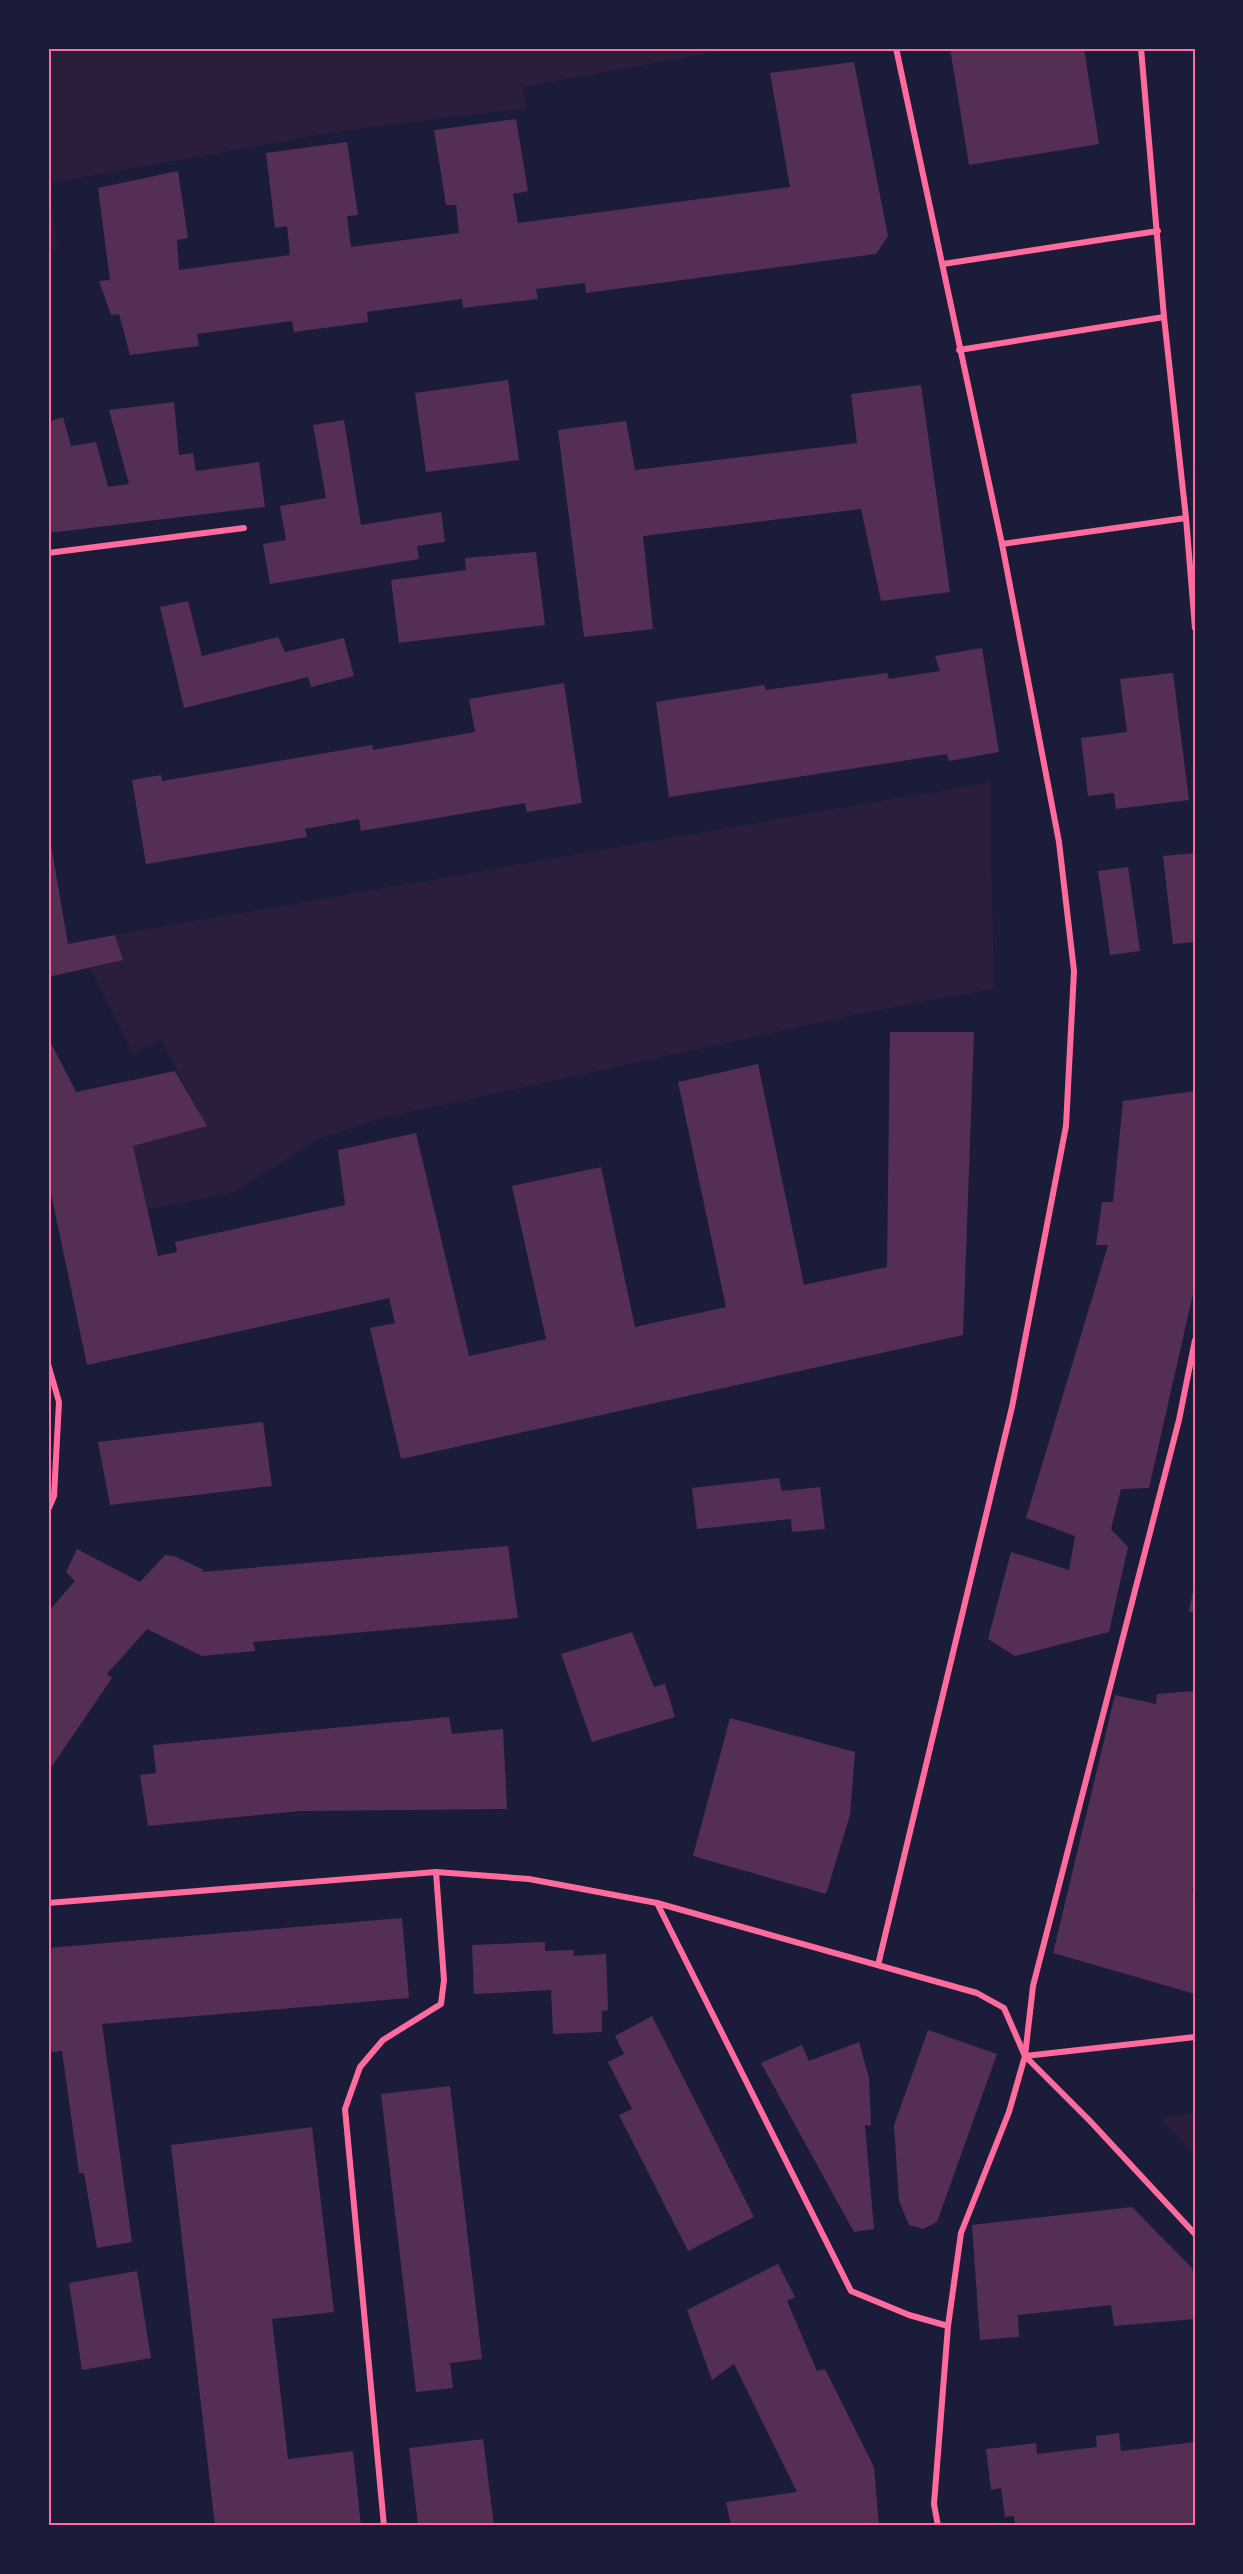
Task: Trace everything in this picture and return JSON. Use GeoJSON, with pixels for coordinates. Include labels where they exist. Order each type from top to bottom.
{"type":"FeatureCollection","features":[{"type":"Feature","properties":{"kind":"street"},"geometry":{"type":"LineString","coordinates":[[878,1965],[1012,1407],[1066,1126],[1074,971],[1059,842],[1002,544],[896,48]]}},
{"type":"Feature","properties":{"kind":"street"},"geometry":{"type":"LineString","coordinates":[[1141,48],[1164,317],[1186,518],[1195,628]]}},
{"type":"Feature","properties":{"kind":"street"},"geometry":{"type":"LineString","coordinates":[[943,264],[1158,231]]}},
{"type":"Feature","properties":{"kind":"street"},"geometry":{"type":"LineString","coordinates":[[959,350],[1164,317]]}},
{"type":"Feature","properties":{"kind":"street"},"geometry":{"type":"LineString","coordinates":[[1002,544],[1186,518]]}},
{"type":"Feature","properties":{"kind":"street"},"geometry":{"type":"LineString","coordinates":[[48,553],[244,528]]}},
{"type":"Feature","properties":{"kind":"street"},"geometry":{"type":"LineString","coordinates":[[938,2526],[934,2504],[948,2326],[962,2233],[1009,2112],[1025,2056],[1033,1986],[1179,1420],[1195,1340]]}},
{"type":"Feature","properties":{"kind":"street"},"geometry":{"type":"LineString","coordinates":[[48,1364],[59,1402],[54,1496],[48,1510]]}},
{"type":"Feature","properties":{"kind":"street"},"geometry":{"type":"LineString","coordinates":[[48,1903],[436,1872],[529,1879],[657,1903],[977,1993],[1004,2008],[1025,2056],[1090,2121],[1195,2234]]}},
{"type":"Feature","properties":{"kind":"street"},"geometry":{"type":"LineString","coordinates":[[384,2526],[345,2109],[360,2067],[383,2040],[441,2004],[444,1980],[436,1872]]}},
{"type":"Feature","properties":{"kind":"street"},"geometry":{"type":"LineString","coordinates":[[657,1903],[852,2291],[909,2315],[948,2326]]}},
{"type":"Feature","properties":{"kind":"street"},"geometry":{"type":"LineString","coordinates":[[1025,2056],[1195,2037]]}},
{"type":"Feature","properties":{"kind":"shaded area"},"geometry":{"type":"Polygon","coordinates":[[[48,48],[737,48],[523,87],[526,108],[354,129],[50,183],[57,249],[48,251],[48,48]]]}},
{"type":"Feature","properties":{"kind":"shaded area"},"geometry":{"type":"Polygon","coordinates":[[[990,782],[994,989],[882,1009],[379,1119],[320,1138],[234,1192],[148,1210],[133,1146],[206,1126],[161,1040],[133,1054],[90,968],[123,960],[115,935],[990,782]]]}},
{"type":"Feature","properties":{"kind":"shaded area"},"geometry":{"type":"Polygon","coordinates":[[[1195,2113],[1195,2155],[1160,2119],[1195,2113]]]}},
{"type":"Feature","properties":{"kind":"building"},"geometry":{"type":"Polygon","coordinates":[[[950,48],[1084,48],[1099,144],[969,165],[950,48]]]}},
{"type":"Feature","properties":{"kind":"building"},"geometry":{"type":"Polygon","coordinates":[[[854,62],[888,236],[876,254],[586,293],[585,283],[536,289],[538,299],[463,308],[462,299],[367,312],[368,322],[294,332],[292,321],[197,334],[199,346],[130,355],[119,314],[111,315],[99,281],[110,280],[98,188],[178,171],[188,238],[177,240],[179,270],[290,255],[287,226],[275,228],[266,153],[347,142],[358,215],[347,216],[351,247],[459,233],[456,205],[446,205],[434,130],[516,119],[528,191],[513,194],[518,223],[790,187],[770,73],[854,62]]]}},
{"type":"Feature","properties":{"kind":"building"},"geometry":{"type":"Polygon","coordinates":[[[508,380],[519,460],[426,472],[415,393],[508,380]]]}},
{"type":"Feature","properties":{"kind":"building"},"geometry":{"type":"Polygon","coordinates":[[[921,385],[950,592],[881,601],[861,509],[643,536],[653,629],[584,637],[558,430],[626,421],[635,470],[857,443],[851,394],[921,385]]]}},
{"type":"Feature","properties":{"kind":"building"},"geometry":{"type":"Polygon","coordinates":[[[174,402],[179,455],[193,453],[196,471],[259,462],[265,507],[48,533],[48,422],[63,417],[71,446],[96,442],[108,487],[129,484],[109,410],[174,402]]]}},
{"type":"Feature","properties":{"kind":"building"},"geometry":{"type":"Polygon","coordinates":[[[344,420],[361,525],[441,512],[445,542],[417,546],[419,559],[270,584],[263,544],[286,540],[280,506],[326,498],[313,425],[344,420]]]}},
{"type":"Feature","properties":{"kind":"building"},"geometry":{"type":"Polygon","coordinates":[[[536,552],[545,625],[399,643],[391,580],[466,570],[465,558],[536,552]]]}},
{"type":"Feature","properties":{"kind":"building"},"geometry":{"type":"Polygon","coordinates":[[[188,601],[202,656],[278,637],[285,652],[344,638],[354,676],[311,687],[308,677],[184,708],[160,607],[188,601]]]}},
{"type":"Feature","properties":{"kind":"building"},"geometry":{"type":"Polygon","coordinates":[[[982,648],[999,752],[949,761],[947,754],[669,797],[656,702],[764,685],[766,690],[887,673],[889,679],[940,671],[935,656],[982,648]]]}},
{"type":"Feature","properties":{"kind":"building"},"geometry":{"type":"Polygon","coordinates":[[[1173,673],[1189,800],[1116,809],[1114,793],[1088,796],[1081,738],[1127,732],[1120,679],[1173,673]]]}},
{"type":"Feature","properties":{"kind":"building"},"geometry":{"type":"Polygon","coordinates":[[[564,683],[582,803],[527,812],[525,803],[361,831],[359,819],[305,829],[307,837],[146,864],[132,780],[161,775],[162,781],[372,745],[373,750],[475,732],[469,699],[564,683]]]}},
{"type":"Feature","properties":{"kind":"building"},"geometry":{"type":"Polygon","coordinates":[[[48,827],[68,944],[115,935],[123,960],[48,977],[48,827]]]}},
{"type":"Feature","properties":{"kind":"building"},"geometry":{"type":"Polygon","coordinates":[[[1195,853],[1195,942],[1173,944],[1163,856],[1195,853]]]}},
{"type":"Feature","properties":{"kind":"building"},"geometry":{"type":"Polygon","coordinates":[[[1128,867],[1140,951],[1110,955],[1098,871],[1128,867]]]}},
{"type":"Feature","properties":{"kind":"building"},"geometry":{"type":"Polygon","coordinates":[[[890,1032],[974,1032],[963,1335],[401,1459],[370,1328],[395,1323],[389,1298],[87,1365],[48,1179],[48,1037],[76,1092],[175,1071],[207,1126],[133,1146],[158,1256],[177,1252],[175,1242],[345,1205],[338,1150],[416,1133],[469,1356],[546,1339],[512,1186],[601,1167],[635,1327],[726,1307],[678,1082],[758,1064],[804,1285],[887,1267],[890,1032]]]}},
{"type":"Feature","properties":{"kind":"building"},"geometry":{"type":"Polygon","coordinates":[[[1195,1091],[1195,1285],[1149,1488],[1121,1489],[1111,1529],[1128,1547],[1109,1632],[1015,1656],[988,1639],[1011,1552],[1069,1570],[1075,1536],[1026,1518],[1108,1245],[1096,1245],[1102,1202],[1113,1202],[1123,1101],[1195,1091]]]}},
{"type":"Feature","properties":{"kind":"building"},"geometry":{"type":"Polygon","coordinates":[[[263,1422],[272,1486],[110,1505],[98,1442],[263,1422]]]}},
{"type":"Feature","properties":{"kind":"building"},"geometry":{"type":"Polygon","coordinates":[[[779,1478],[782,1491],[820,1487],[825,1529],[792,1532],[791,1519],[697,1529],[692,1488],[779,1478]]]}},
{"type":"Feature","properties":{"kind":"building"},"geometry":{"type":"Polygon","coordinates":[[[508,1546],[518,1618],[253,1642],[255,1651],[202,1656],[147,1629],[107,1674],[112,1678],[48,1772],[48,1612],[75,1581],[66,1572],[77,1549],[140,1582],[165,1555],[174,1556],[204,1570],[202,1572],[508,1546]]]}},
{"type":"Feature","properties":{"kind":"building"},"geometry":{"type":"Polygon","coordinates":[[[1195,1587],[1195,1613],[1189,1611],[1195,1587]]]}},
{"type":"Feature","properties":{"kind":"building"},"geometry":{"type":"Polygon","coordinates":[[[632,1632],[654,1687],[665,1684],[675,1717],[592,1742],[561,1654],[632,1632]]]}},
{"type":"Feature","properties":{"kind":"building"},"geometry":{"type":"Polygon","coordinates":[[[1195,1691],[1195,1879],[1192,1891],[1195,1892],[1195,1994],[1053,1953],[1115,1695],[1156,1704],[1157,1694],[1195,1691]]]}},
{"type":"Feature","properties":{"kind":"building"},"geometry":{"type":"Polygon","coordinates":[[[449,1717],[452,1734],[503,1729],[507,1809],[300,1811],[148,1826],[140,1775],[156,1773],[153,1745],[449,1717]]]}},
{"type":"Feature","properties":{"kind":"building"},"geometry":{"type":"Polygon","coordinates":[[[730,1718],[855,1752],[850,1815],[826,1894],[693,1856],[730,1718]]]}},
{"type":"Feature","properties":{"kind":"building"},"geometry":{"type":"Polygon","coordinates":[[[402,1918],[409,1998],[102,2024],[132,2242],[97,2248],[84,2173],[79,2173],[62,2051],[51,2052],[48,1948],[402,1918]]]}},
{"type":"Feature","properties":{"kind":"building"},"geometry":{"type":"Polygon","coordinates":[[[545,1942],[545,1951],[574,1950],[573,1956],[606,1954],[608,2010],[602,2011],[602,2032],[553,2034],[551,1990],[474,1994],[472,1945],[545,1942]]]}},
{"type":"Feature","properties":{"kind":"building"},"geometry":{"type":"Polygon","coordinates":[[[652,2016],[754,2217],[688,2251],[619,2115],[632,2109],[608,2062],[624,2054],[615,2036],[652,2016]]]}},
{"type":"Feature","properties":{"kind":"building"},"geometry":{"type":"Polygon","coordinates":[[[928,2030],[997,2054],[937,2222],[923,2229],[909,2225],[899,2201],[894,2125],[928,2030]]]}},
{"type":"Feature","properties":{"kind":"building"},"geometry":{"type":"Polygon","coordinates":[[[859,2042],[869,2078],[871,2126],[865,2125],[874,2229],[854,2232],[761,2063],[802,2045],[809,2061],[859,2042]]]}},
{"type":"Feature","properties":{"kind":"building"},"geometry":{"type":"Polygon","coordinates":[[[450,2086],[482,2359],[450,2363],[453,2388],[416,2392],[381,2094],[450,2086]]]}},
{"type":"Feature","properties":{"kind":"building"},"geometry":{"type":"Polygon","coordinates":[[[312,2127],[334,2312],[272,2319],[288,2459],[353,2451],[361,2526],[215,2526],[171,2145],[312,2127]]]}},
{"type":"Feature","properties":{"kind":"building"},"geometry":{"type":"Polygon","coordinates":[[[1132,2207],[1192,2268],[1195,2281],[1195,2319],[1114,2326],[1111,2305],[1018,2315],[1019,2337],[980,2340],[972,2225],[1132,2207]]]}},
{"type":"Feature","properties":{"kind":"building"},"geometry":{"type":"Polygon","coordinates":[[[778,2264],[795,2297],[787,2301],[817,2371],[825,2369],[874,2467],[879,2526],[731,2526],[726,2502],[797,2492],[734,2364],[712,2380],[687,2310],[778,2264]]]}},
{"type":"Feature","properties":{"kind":"building"},"geometry":{"type":"Polygon","coordinates":[[[137,2271],[151,2358],[82,2370],[69,2283],[137,2271]]]}},
{"type":"Feature","properties":{"kind":"building"},"geometry":{"type":"Polygon","coordinates":[[[1119,2433],[1121,2451],[1195,2442],[1195,2525],[1119,2526],[1119,2523],[1093,2526],[1015,2526],[1014,2516],[1005,2517],[1001,2488],[991,2490],[986,2449],[1036,2443],[1037,2454],[1097,2447],[1096,2436],[1119,2433]]]}},
{"type":"Feature","properties":{"kind":"building"},"geometry":{"type":"Polygon","coordinates":[[[483,2439],[494,2526],[418,2526],[409,2448],[483,2439]]]}}]}
